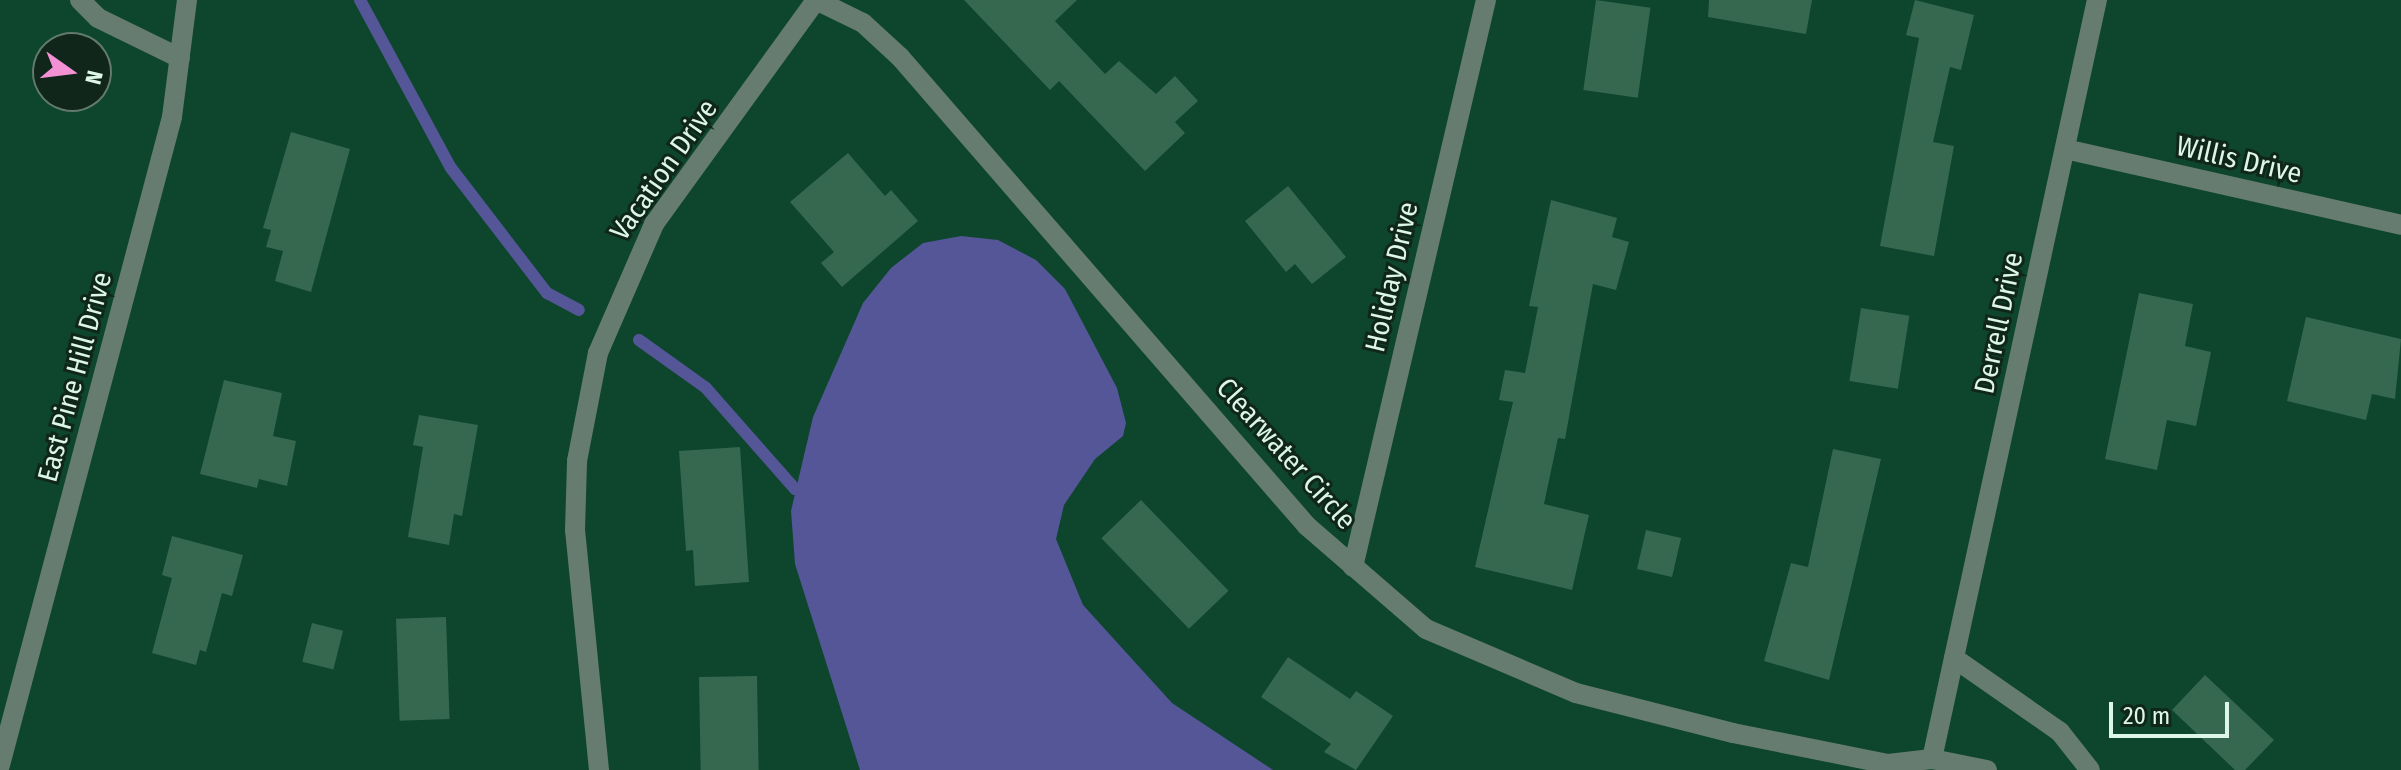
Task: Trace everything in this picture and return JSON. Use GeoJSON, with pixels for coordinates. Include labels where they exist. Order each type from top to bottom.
{"type":"FeatureCollection","features":[{"type":"Feature","properties":{"kind":"street"},"geometry":{"type":"LineString","coordinates":[[80,0],[98,18],[180,58]]}},
{"type":"Feature","properties":{"kind":"street","name":"East Pine Hill Drive"},"geometry":{"type":"LineString","coordinates":[[0,765],[143,236],[172,117],[187,0]]}},
{"type":"Feature","properties":{"kind":"street","name":"Clearwater Circle"},"geometry":{"type":"LineString","coordinates":[[816,0],[863,23],[900,57],[1307,526],[1426,629],[1576,693],[1733,733],[1888,764],[1932,759]]}},
{"type":"Feature","properties":{"kind":"street","name":"Vacation Drive"},"geometry":{"type":"LineString","coordinates":[[599,770],[575,530],[577,461],[598,353],[654,224],[816,0]]}},
{"type":"Feature","properties":{"kind":"street","name":"Holiday Drive"},"geometry":{"type":"LineString","coordinates":[[1353,567],[1486,0]]}},
{"type":"Feature","properties":{"kind":"street","name":"Derrell Drive"},"geometry":{"type":"LineString","coordinates":[[1932,759],[2097,0]]}},
{"type":"Feature","properties":{"kind":"street","name":"Willis Drive"},"geometry":{"type":"LineString","coordinates":[[2065,149],[2401,225]]}},
{"type":"Feature","properties":{"kind":"street"},"geometry":{"type":"LineString","coordinates":[[1954,658],[2060,732],[2090,770]]}},
{"type":"Feature","properties":{"kind":"street"},"geometry":{"type":"LineString","coordinates":[[1932,759],[1987,770]]}},
{"type":"Feature","properties":{"kind":"shaded area"},"geometry":{"type":"Polygon","coordinates":[[[961,236],[998,240],[1036,260],[1065,289],[1117,388],[1126,423],[1123,436],[1095,459],[1064,505],[1056,539],[1083,605],[1172,703],[1273,770],[860,770],[795,564],[791,511],[813,417],[863,303],[891,268],[923,243],[961,236]]]}},
{"type":"Feature","properties":{"kind":"building"},"geometry":{"type":"Polygon","coordinates":[[[964,0],[1077,0],[1055,21],[1105,74],[1119,61],[1156,94],[1175,76],[1198,101],[1175,122],[1185,133],[1145,171],[1059,81],[1050,90],[964,0]]]}},
{"type":"Feature","properties":{"kind":"building"},"geometry":{"type":"Polygon","coordinates":[[[1596,0],[1650,8],[1638,98],[1583,90],[1596,0]]]}},
{"type":"Feature","properties":{"kind":"building"},"geometry":{"type":"Polygon","coordinates":[[[1709,0],[1812,0],[1806,34],[1708,17],[1709,0]]]}},
{"type":"Feature","properties":{"kind":"building"},"geometry":{"type":"Polygon","coordinates":[[[1915,0],[1974,15],[1961,70],[1950,67],[1933,142],[1954,146],[1934,256],[1880,246],[1919,38],[1906,35],[1915,0]]]}},
{"type":"Feature","properties":{"kind":"building"},"geometry":{"type":"Polygon","coordinates":[[[291,132],[350,149],[311,292],[275,281],[283,251],[266,247],[271,230],[263,228],[291,132]]]}},
{"type":"Feature","properties":{"kind":"building"},"geometry":{"type":"Polygon","coordinates":[[[848,153],[885,196],[891,190],[918,221],[842,287],[821,263],[834,252],[790,202],[848,153]]]}},
{"type":"Feature","properties":{"kind":"building"},"geometry":{"type":"Polygon","coordinates":[[[1288,186],[1346,257],[1312,284],[1295,264],[1286,272],[1245,221],[1288,186]]]}},
{"type":"Feature","properties":{"kind":"building"},"geometry":{"type":"Polygon","coordinates":[[[1551,200],[1617,218],[1612,237],[1629,242],[1616,290],[1593,284],[1565,439],[1558,438],[1544,504],[1589,515],[1572,590],[1475,567],[1513,402],[1499,400],[1505,370],[1525,373],[1538,307],[1529,306],[1551,200]]]}},
{"type":"Feature","properties":{"kind":"building"},"geometry":{"type":"Polygon","coordinates":[[[2139,293],[2193,304],[2185,346],[2211,352],[2196,426],[2167,420],[2157,470],[2105,459],[2139,293]]]}},
{"type":"Feature","properties":{"kind":"building"},"geometry":{"type":"Polygon","coordinates":[[[1861,308],[1909,316],[1898,389],[1849,381],[1861,308]]]}},
{"type":"Feature","properties":{"kind":"building"},"geometry":{"type":"Polygon","coordinates":[[[2306,317],[2401,339],[2395,399],[2372,394],[2366,420],[2287,401],[2306,317]]]}},
{"type":"Feature","properties":{"kind":"building"},"geometry":{"type":"Polygon","coordinates":[[[224,380],[282,393],[273,436],[296,441],[287,486],[259,479],[257,488],[200,474],[224,380]]]}},
{"type":"Feature","properties":{"kind":"building"},"geometry":{"type":"Polygon","coordinates":[[[419,415],[478,425],[462,516],[454,514],[449,545],[408,537],[423,447],[413,445],[419,415]]]}},
{"type":"Feature","properties":{"kind":"building"},"geometry":{"type":"Polygon","coordinates":[[[740,447],[749,582],[695,586],[693,550],[686,551],[679,451],[740,447]]]}},
{"type":"Feature","properties":{"kind":"building"},"geometry":{"type":"Polygon","coordinates":[[[1833,449],[1881,459],[1829,680],[1764,661],[1791,563],[1808,567],[1833,449]]]}},
{"type":"Feature","properties":{"kind":"building"},"geometry":{"type":"Polygon","coordinates":[[[1141,500],[1229,591],[1189,629],[1101,538],[1141,500]]]}},
{"type":"Feature","properties":{"kind":"building"},"geometry":{"type":"Polygon","coordinates":[[[1646,530],[1681,538],[1672,577],[1637,569],[1646,530]]]}},
{"type":"Feature","properties":{"kind":"building"},"geometry":{"type":"Polygon","coordinates":[[[172,536],[243,555],[232,596],[222,593],[206,652],[200,650],[196,665],[152,653],[172,578],[162,575],[172,536]]]}},
{"type":"Feature","properties":{"kind":"building"},"geometry":{"type":"Polygon","coordinates":[[[446,617],[450,719],[400,721],[396,619],[446,617]]]}},
{"type":"Feature","properties":{"kind":"building"},"geometry":{"type":"Polygon","coordinates":[[[312,623],[343,631],[333,670],[302,662],[312,623]]]}},
{"type":"Feature","properties":{"kind":"building"},"geometry":{"type":"Polygon","coordinates":[[[1288,657],[1350,699],[1356,691],[1393,716],[1356,770],[1324,752],[1331,744],[1261,697],[1288,657]]]}},
{"type":"Feature","properties":{"kind":"building"},"geometry":{"type":"Polygon","coordinates":[[[2205,675],[2274,740],[2245,770],[2235,770],[2172,710],[2205,675]]]}},
{"type":"Feature","properties":{"kind":"building"},"geometry":{"type":"Polygon","coordinates":[[[757,676],[759,770],[701,770],[699,677],[757,676]]]}},
{"type":"Feature","properties":{"kind":"waterway"},"geometry":{"type":"LineString","coordinates":[[360,0],[451,168],[547,293],[579,310]]}},
{"type":"Feature","properties":{"kind":"waterway"},"geometry":{"type":"LineString","coordinates":[[639,340],[706,388],[795,489]]}}]}
